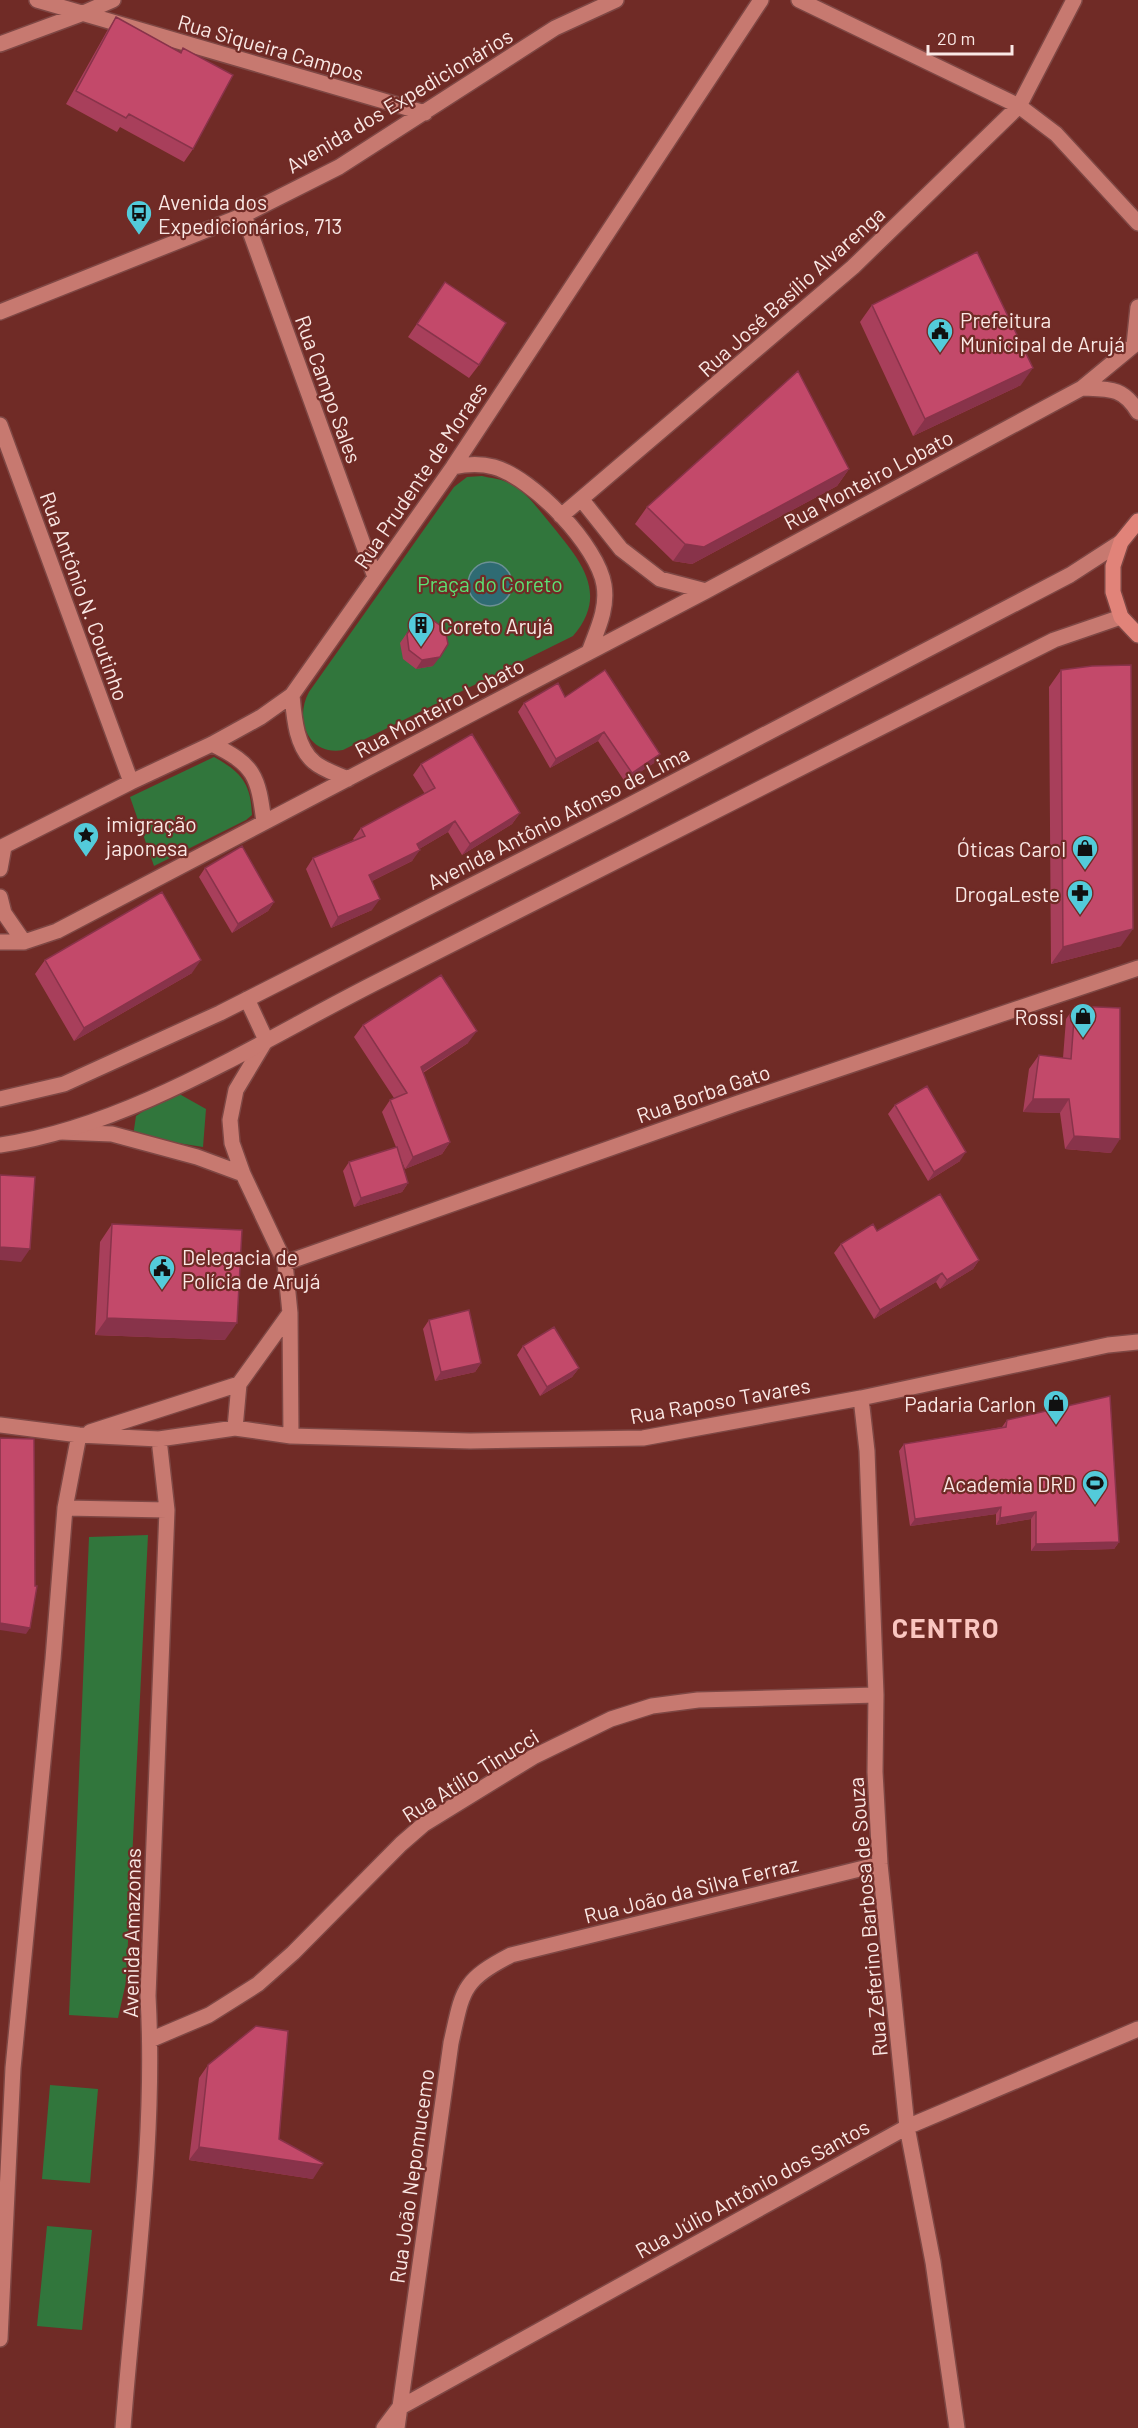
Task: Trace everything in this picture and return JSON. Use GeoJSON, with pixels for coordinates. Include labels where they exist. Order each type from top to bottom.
{"type":"FeatureCollection","features":[{"type":"Feature","properties":{"kind":"main road"},"geometry":{"type":"LineString","coordinates":[[1138,522],[1121,542],[1113,566],[1113,592],[1121,617],[1138,635]]}},
{"type":"Feature","properties":{"kind":"street","name":"Rua Siqueira Campos"},"geometry":{"type":"LineString","coordinates":[[37,0],[425,113]]}},
{"type":"Feature","properties":{"kind":"street"},"geometry":{"type":"LineString","coordinates":[[0,44],[113,0]]}},
{"type":"Feature","properties":{"kind":"street","name":"Avenida dos Expedicionários"},"geometry":{"type":"LineString","coordinates":[[0,312],[244,215],[339,167],[555,28],[616,0]]}},
{"type":"Feature","properties":{"kind":"street","name":"Rua Prudente de Moraes"},"geometry":{"type":"LineString","coordinates":[[2,848],[131,782],[212,744],[261,717],[292,695],[453,467],[761,0]]}},
{"type":"Feature","properties":{"kind":"street"},"geometry":{"type":"LineString","coordinates":[[799,0],[1019,106],[1056,134],[1138,223]]}},
{"type":"Feature","properties":{"kind":"street","name":"Rua José Basílio Alvarenga"},"geometry":{"type":"LineString","coordinates":[[561,516],[853,267],[1019,106],[1074,0]]}},
{"type":"Feature","properties":{"kind":"street","name":"Rua Campo Sales"},"geometry":{"type":"LineString","coordinates":[[244,215],[375,577]]}},
{"type":"Feature","properties":{"kind":"street","name":"Rua Monteiro Lobato"},"geometry":{"type":"LineString","coordinates":[[0,942],[24,942],[57,931],[705,591],[1082,388],[1134,345],[1138,307]]}},
{"type":"Feature","properties":{"kind":"street"},"geometry":{"type":"LineString","coordinates":[[1082,388],[1120,392],[1131,401],[1138,412]]}},
{"type":"Feature","properties":{"kind":"street","name":"Rua Antônio N. Coutinho"},"geometry":{"type":"LineString","coordinates":[[0,425],[131,782]]}},
{"type":"Feature","properties":{"kind":"street"},"geometry":{"type":"LineString","coordinates":[[453,467],[474,463],[495,467],[516,477],[534,489],[586,546],[600,567],[605,587],[605,604],[589,652]]}},
{"type":"Feature","properties":{"kind":"street"},"geometry":{"type":"LineString","coordinates":[[582,500],[621,549],[660,579],[705,591]]}},
{"type":"Feature","properties":{"kind":"street","name":"Avenida Antônio Afonso de Lima"},"geometry":{"type":"LineString","coordinates":[[0,1099],[64,1084],[142,1050],[247,999],[620,810],[1070,575],[1121,542]]}},
{"type":"Feature","properties":{"kind":"street"},"geometry":{"type":"LineString","coordinates":[[0,1145],[61,1132],[107,1117],[202,1074],[1054,640],[1121,617]]}},
{"type":"Feature","properties":{"kind":"street"},"geometry":{"type":"LineString","coordinates":[[292,695],[294,723],[303,747],[313,762],[348,778]]}},
{"type":"Feature","properties":{"kind":"street"},"geometry":{"type":"LineString","coordinates":[[212,744],[247,765],[258,784],[264,822]]}},
{"type":"Feature","properties":{"kind":"street"},"geometry":{"type":"LineString","coordinates":[[0,869],[2,848]]}},
{"type":"Feature","properties":{"kind":"street"},"geometry":{"type":"LineString","coordinates":[[0,897],[4,913],[24,942]]}},
{"type":"Feature","properties":{"kind":"street","name":"Rua Borba Gato"},"geometry":{"type":"LineString","coordinates":[[285,1263],[738,1102],[1138,968]]}},
{"type":"Feature","properties":{"kind":"street"},"geometry":{"type":"LineString","coordinates":[[247,999],[266,1040]]}},
{"type":"Feature","properties":{"kind":"street"},"geometry":{"type":"LineString","coordinates":[[266,1040],[236,1090],[230,1120],[232,1143],[243,1174],[285,1263],[290,1313],[291,1436]]}},
{"type":"Feature","properties":{"kind":"street"},"geometry":{"type":"LineString","coordinates":[[61,1132],[112,1134],[197,1157],[243,1174]]}},
{"type":"Feature","properties":{"kind":"street"},"geometry":{"type":"LineString","coordinates":[[235,1428],[239,1384],[290,1313]]}},
{"type":"Feature","properties":{"kind":"street","name":"Rua Raposo Tavares"},"geometry":{"type":"LineString","coordinates":[[0,1425],[79,1435],[159,1439],[235,1428],[291,1436],[471,1441],[643,1438],[861,1398],[1108,1345],[1138,1342]]}},
{"type":"Feature","properties":{"kind":"street"},"geometry":{"type":"LineString","coordinates":[[0,2339],[7,2067],[52,1671],[65,1508],[79,1435],[239,1384]]}},
{"type":"Feature","properties":{"kind":"street","name":"Rua Zeferino Barbosa de Souza"},"geometry":{"type":"LineString","coordinates":[[861,1398],[867,1451],[876,1695],[875,1772],[880,1864],[907,2127],[933,2262],[957,2428]]}},
{"type":"Feature","properties":{"kind":"street","name":"Avenida Amazonas"},"geometry":{"type":"LineString","coordinates":[[123,2428],[142,2231],[150,2040],[148,1995],[167,1510],[159,1439]]}},
{"type":"Feature","properties":{"kind":"street"},"geometry":{"type":"LineString","coordinates":[[65,1508],[167,1510]]}},
{"type":"Feature","properties":{"kind":"street","name":"Rua Atílio Tinucci"},"geometry":{"type":"LineString","coordinates":[[150,2040],[209,2014],[258,1984],[293,1953],[401,1844],[424,1824],[534,1757],[611,1719],[652,1706],[698,1700],[876,1695]]}},
{"type":"Feature","properties":{"kind":"street","name":"Rua João da Silva Ferraz"},"geometry":{"type":"LineString","coordinates":[[511,1955],[880,1864]]}},
{"type":"Feature","properties":{"kind":"street","name":"Rua João Nepomucemo"},"geometry":{"type":"LineString","coordinates":[[397,2428],[451,2043],[460,2001],[470,1983],[483,1970],[511,1955]]}},
{"type":"Feature","properties":{"kind":"street","name":"Rua Júlio Antônio dos Santos"},"geometry":{"type":"LineString","coordinates":[[399,2408],[907,2127],[1138,2029]]}},
{"type":"Feature","properties":{"kind":"street"},"geometry":{"type":"LineString","coordinates":[[384,2428],[399,2408]]}},
{"type":"Feature","properties":{"kind":"green space","name":"Praça do Coreto"},"geometry":{"type":"Polygon","coordinates":[[[482,476],[506,482],[521,490],[570,549],[586,576],[590,590],[589,605],[584,620],[573,636],[343,750],[321,747],[307,733],[304,724],[303,713],[309,692],[454,487],[467,477],[482,476]]]}},
{"type":"Feature","properties":{"kind":"green space"},"geometry":{"type":"Polygon","coordinates":[[[214,757],[231,768],[243,780],[247,787],[252,815],[154,866],[130,797],[214,757]]]}},
{"type":"Feature","properties":{"kind":"green space"},"geometry":{"type":"Polygon","coordinates":[[[174,1091],[206,1109],[203,1147],[133,1136],[136,1116],[174,1091]]]}},
{"type":"Feature","properties":{"kind":"green space"},"geometry":{"type":"Polygon","coordinates":[[[148,1535],[126,1982],[118,2018],[69,2015],[89,1537],[148,1535]]]}},
{"type":"Feature","properties":{"kind":"green space"},"geometry":{"type":"Polygon","coordinates":[[[50,2085],[98,2089],[90,2183],[42,2179],[50,2085]]]}},
{"type":"Feature","properties":{"kind":"green space"},"geometry":{"type":"Polygon","coordinates":[[[47,2226],[92,2230],[82,2330],[37,2326],[47,2226]]]}},
{"type":"Feature","properties":{"kind":"water"},"geometry":{"type":"Polygon","coordinates":[[[490,562],[506,568],[512,584],[506,600],[490,606],[474,600],[468,584],[474,568],[490,562]]]}},
{"type":"Feature","properties":{"kind":"building"},"geometry":{"type":"Polygon","coordinates":[[[116,17],[181,53],[183,48],[233,75],[193,149],[129,114],[126,118],[76,91],[116,17]]]}},
{"type":"Feature","properties":{"kind":"building","name":"Prefeitura Municipal de Arujá"},"geometry":{"type":"Polygon","coordinates":[[[977,252],[1033,368],[925,419],[872,305],[977,252]]]}},
{"type":"Feature","properties":{"kind":"building"},"geometry":{"type":"Polygon","coordinates":[[[445,282],[506,323],[479,365],[417,324],[445,282]]]}},
{"type":"Feature","properties":{"kind":"building"},"geometry":{"type":"Polygon","coordinates":[[[798,371],[849,469],[704,547],[685,544],[647,507],[798,371]]]}},
{"type":"Feature","properties":{"kind":"building","name":"Coreto Arujá"},"geometry":{"type":"Polygon","coordinates":[[[430,618],[445,629],[448,644],[440,657],[422,660],[409,650],[407,634],[415,621],[430,618]]]}},
{"type":"Feature","properties":{"kind":"building"},"geometry":{"type":"Polygon","coordinates":[[[1131,665],[1133,929],[1063,947],[1061,670],[1131,665]]]}},
{"type":"Feature","properties":{"kind":"building"},"geometry":{"type":"Polygon","coordinates":[[[605,670],[660,754],[632,773],[604,732],[556,759],[524,703],[558,683],[565,697],[605,670]]]}},
{"type":"Feature","properties":{"kind":"building"},"geometry":{"type":"Polygon","coordinates":[[[472,734],[520,813],[470,844],[455,821],[417,844],[420,850],[369,875],[380,899],[338,917],[313,858],[365,836],[361,828],[435,788],[421,764],[472,734]]]}},
{"type":"Feature","properties":{"kind":"building"},"geometry":{"type":"Polygon","coordinates":[[[242,846],[274,902],[238,924],[205,868],[242,846]]]}},
{"type":"Feature","properties":{"kind":"building"},"geometry":{"type":"Polygon","coordinates":[[[162,892],[201,960],[84,1028],[45,960],[162,892]]]}},
{"type":"Feature","properties":{"kind":"building"},"geometry":{"type":"Polygon","coordinates":[[[441,975],[477,1031],[421,1067],[450,1142],[413,1157],[390,1100],[407,1093],[363,1025],[441,975]]]}},
{"type":"Feature","properties":{"kind":"building"},"geometry":{"type":"Polygon","coordinates":[[[1075,1006],[1120,1008],[1120,1139],[1074,1136],[1069,1099],[1033,1099],[1039,1055],[1071,1059],[1075,1006]]]}},
{"type":"Feature","properties":{"kind":"building"},"geometry":{"type":"Polygon","coordinates":[[[927,1086],[966,1152],[934,1172],[895,1105],[927,1086]]]}},
{"type":"Feature","properties":{"kind":"building"},"geometry":{"type":"Polygon","coordinates":[[[397,1147],[408,1183],[361,1198],[349,1162],[397,1147]]]}},
{"type":"Feature","properties":{"kind":"building"},"geometry":{"type":"Polygon","coordinates":[[[0,1175],[35,1177],[30,1249],[0,1247],[0,1175]]]}},
{"type":"Feature","properties":{"kind":"building"},"geometry":{"type":"Polygon","coordinates":[[[940,1194],[979,1260],[947,1280],[942,1273],[880,1310],[841,1244],[873,1224],[877,1231],[940,1194]]]}},
{"type":"Feature","properties":{"kind":"building","name":"Delegacia de Polícia de Arujá"},"geometry":{"type":"Polygon","coordinates":[[[112,1224],[242,1230],[237,1323],[107,1318],[112,1224]]]}},
{"type":"Feature","properties":{"kind":"building"},"geometry":{"type":"Polygon","coordinates":[[[469,1310],[481,1363],[441,1372],[429,1320],[469,1310]]]}},
{"type":"Feature","properties":{"kind":"building"},"geometry":{"type":"Polygon","coordinates":[[[554,1327],[579,1368],[547,1387],[523,1346],[554,1327]]]}},
{"type":"Feature","properties":{"kind":"building"},"geometry":{"type":"Polygon","coordinates":[[[1110,1396],[1119,1542],[1036,1544],[1036,1512],[1000,1518],[1001,1507],[915,1519],[904,1444],[1006,1427],[1007,1420],[1110,1396]]]}},
{"type":"Feature","properties":{"kind":"building"},"geometry":{"type":"Polygon","coordinates":[[[0,1438],[34,1439],[35,1586],[37,1586],[30,1628],[0,1623],[0,1438]]]}},
{"type":"Feature","properties":{"kind":"building"},"geometry":{"type":"Polygon","coordinates":[[[256,2026],[288,2031],[279,2139],[323,2163],[322,2165],[199,2147],[208,2065],[256,2026]]]}},
{"type":"Feature","properties":{"kind":"place","name":"Avenida dos Expedicionários, 713"},"geometry":{"type":"Point","coordinates":[139,236]}},
{"type":"Feature","properties":{"kind":"place","name":"Prefeitura Municipal de Arujá"},"geometry":{"type":"Point","coordinates":[940,354]}},
{"type":"Feature","properties":{"kind":"place","name":"Coreto Arujá"},"geometry":{"type":"Point","coordinates":[421,648]}},
{"type":"Feature","properties":{"kind":"place","name":"imigração japonesa"},"geometry":{"type":"Point","coordinates":[86,858]}},
{"type":"Feature","properties":{"kind":"place","name":"Óticas Carol"},"geometry":{"type":"Point","coordinates":[1085,871]}},
{"type":"Feature","properties":{"kind":"place","name":"DrogaLeste"},"geometry":{"type":"Point","coordinates":[1080,916]}},
{"type":"Feature","properties":{"kind":"place","name":"Rossi"},"geometry":{"type":"Point","coordinates":[1083,1039]}},
{"type":"Feature","properties":{"kind":"place","name":"Delegacia de Polícia de Arujá"},"geometry":{"type":"Point","coordinates":[162,1291]}},
{"type":"Feature","properties":{"kind":"place","name":"Padaria Carlon"},"geometry":{"type":"Point","coordinates":[1056,1426]}},
{"type":"Feature","properties":{"kind":"place","name":"Academia DRD"},"geometry":{"type":"Point","coordinates":[1095,1506]}},
{"type":"Feature","properties":{"kind":"district","name":"CENTRO"},"geometry":{"type":"Point","coordinates":[946,1627]}}]}
